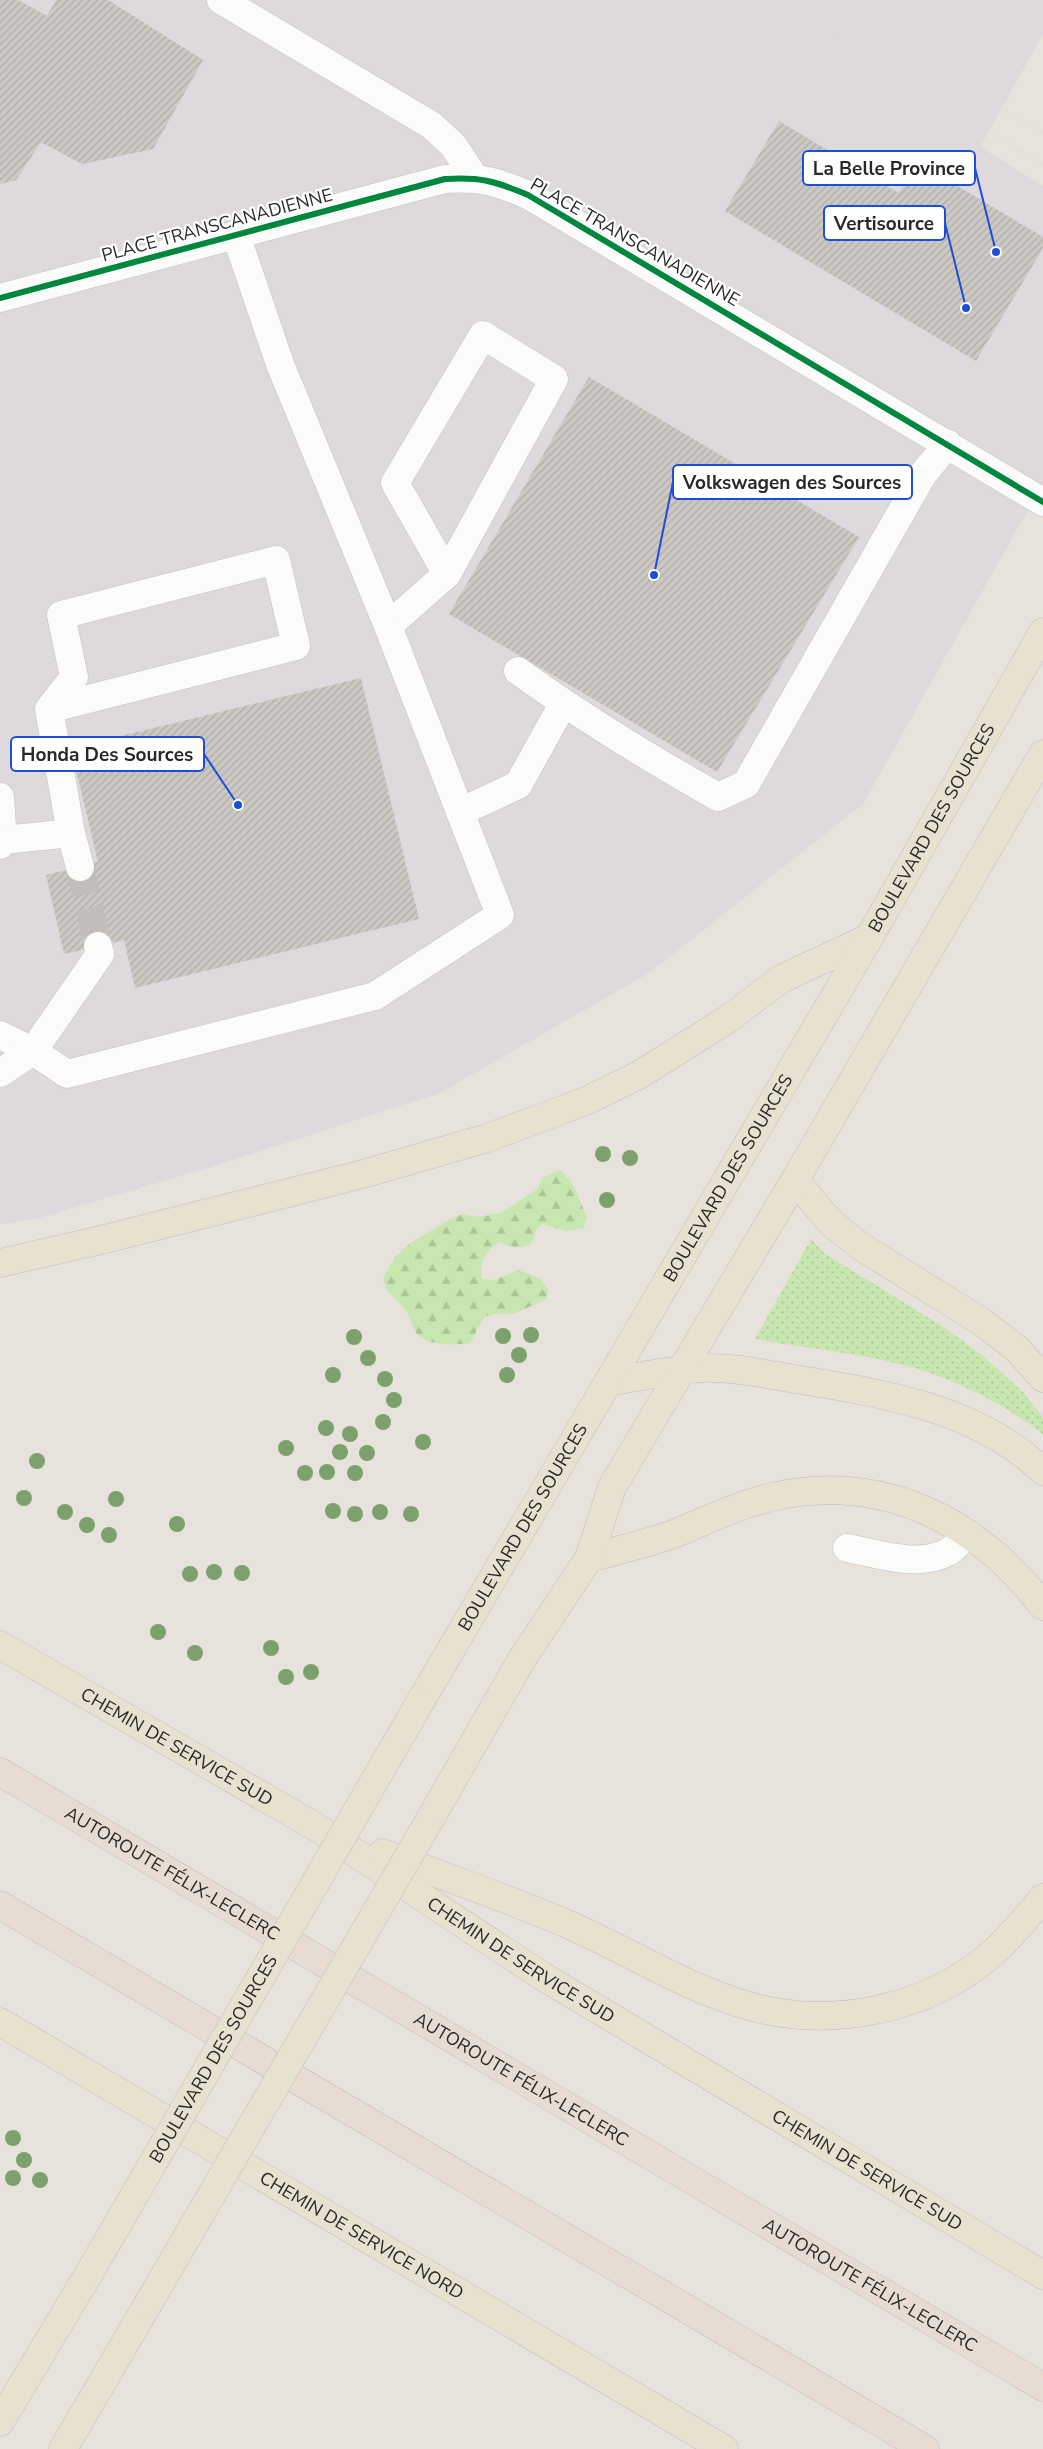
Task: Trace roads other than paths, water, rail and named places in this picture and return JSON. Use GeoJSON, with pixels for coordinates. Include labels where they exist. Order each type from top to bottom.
{"type":"FeatureCollection","features":[{"type":"Feature","properties":{"kind":"highway","name":"AUTOROUTE FÉLIX-LECLERC"},"geometry":{"type":"LineString","coordinates":[[0,1772],[1043,2387]]}},
{"type":"Feature","properties":{"kind":"highway"},"geometry":{"type":"LineString","coordinates":[[0,1905],[925,2449]]}},
{"type":"Feature","properties":{"kind":"main road","name":"BOULEVARD DES SOURCES"},"geometry":{"type":"LineString","coordinates":[[0,2422],[91,2270],[419,1704],[869,938],[1043,632]]}},
{"type":"Feature","properties":{"kind":"main road"},"geometry":{"type":"LineString","coordinates":[[63,2449],[542,1627],[589,1558],[612,1487],[795,1180],[1043,754]]}},
{"type":"Feature","properties":{"kind":"main road"},"geometry":{"type":"LineString","coordinates":[[0,1263],[87,1244],[364,1174],[487,1138],[588,1100],[639,1075],[728,1019],[781,978],[869,938]]}},
{"type":"Feature","properties":{"kind":"main road"},"geometry":{"type":"LineString","coordinates":[[795,1180],[822,1214],[852,1240],[982,1322],[1017,1349],[1043,1378]]}},
{"type":"Feature","properties":{"kind":"main road"},"geometry":{"type":"LineString","coordinates":[[609,1382],[703,1368],[750,1372],[904,1399],[938,1410],[994,1436],[1019,1452],[1043,1471]]}},
{"type":"Feature","properties":{"kind":"main road"},"geometry":{"type":"LineString","coordinates":[[589,1558],[675,1534],[742,1505],[804,1492],[841,1492],[908,1502],[968,1534],[1000,1558],[1022,1579],[1043,1606]]}},
{"type":"Feature","properties":{"kind":"main road","name":"CHEMIN DE SERVICE SUD"},"geometry":{"type":"LineString","coordinates":[[0,1645],[316,1827],[558,1986],[1043,2275]]}},
{"type":"Feature","properties":{"kind":"main road"},"geometry":{"type":"LineString","coordinates":[[316,1827],[567,1924],[738,2003],[775,2012],[816,2017],[897,2006],[929,1993],[959,1976],[993,1952],[1020,1926],[1043,1898]]}},
{"type":"Feature","properties":{"kind":"main road","name":"CHEMIN DE SERVICE NORD"},"geometry":{"type":"LineString","coordinates":[[0,2022],[724,2449]]}},
{"type":"Feature","properties":{"kind":"street"},"geometry":{"type":"LineString","coordinates":[[221,0],[431,125],[453,145],[474,177]]}},
{"type":"Feature","properties":{"kind":"street","name":"PLACE TRANSCANADIENNE"},"geometry":{"type":"LineString","coordinates":[[0,297],[445,179],[474,177],[498,182],[528,195],[1043,502]]}},
{"type":"Feature","properties":{"kind":"street"},"geometry":{"type":"LineString","coordinates":[[0,1035],[33,1051],[66,1074],[375,996],[500,916],[388,626],[280,364],[236,235]]}},
{"type":"Feature","properties":{"kind":"street"},"geometry":{"type":"LineString","coordinates":[[388,626],[447,574],[554,379],[483,336],[395,483],[447,574]]}},
{"type":"Feature","properties":{"kind":"street"},"geometry":{"type":"LineString","coordinates":[[518,671],[563,704],[652,760],[718,797],[746,784],[924,474],[948,444]]}},
{"type":"Feature","properties":{"kind":"street"},"geometry":{"type":"LineString","coordinates":[[49,708],[296,646],[276,560],[61,615],[74,677],[49,708],[71,833],[80,866]]}},
{"type":"Feature","properties":{"kind":"street"},"geometry":{"type":"LineString","coordinates":[[460,812],[518,785],[563,704]]}},
{"type":"Feature","properties":{"kind":"street"},"geometry":{"type":"LineString","coordinates":[[0,797],[2,842],[71,833]]}},
{"type":"Feature","properties":{"kind":"street"},"geometry":{"type":"LineString","coordinates":[[0,1073],[33,1051],[100,954],[98,946]]}},
{"type":"Feature","properties":{"kind":"street"},"geometry":{"type":"LineString","coordinates":[[847,1548],[909,1559],[926,1559],[950,1551],[968,1534]]}},
{"type":"Feature","properties":{"kind":"tunnel"},"geometry":{"type":"LineString","coordinates":[[80,867],[98,946]]}},
{"type":"Feature","properties":{"kind":"tram line"},"geometry":{"type":"LineString","coordinates":[[764,0],[1043,164]]}},
{"type":"Feature","properties":{"kind":"tram line"},"geometry":{"type":"LineString","coordinates":[[817,0],[1043,133]]}},
{"type":"Feature","properties":{"kind":"place","name":"La Belle Province"},"geometry":{"type":"Point","coordinates":[996,252]}},
{"type":"Feature","properties":{"kind":"place","name":"Vertisource"},"geometry":{"type":"Point","coordinates":[966,308]}},
{"type":"Feature","properties":{"kind":"place","name":"Volkswagen des Sources"},"geometry":{"type":"Point","coordinates":[654,575]}},
{"type":"Feature","properties":{"kind":"place","name":"Honda Des Sources"},"geometry":{"type":"Point","coordinates":[238,805]}}]}
